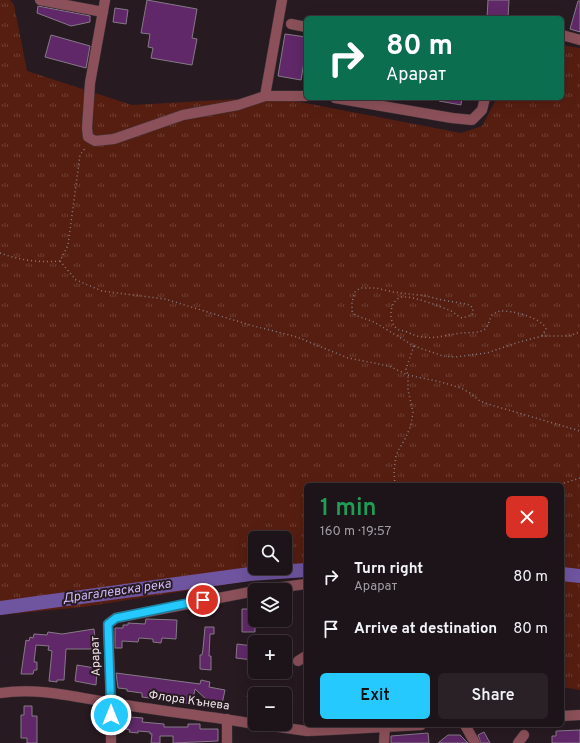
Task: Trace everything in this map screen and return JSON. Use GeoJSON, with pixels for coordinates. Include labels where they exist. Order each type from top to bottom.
{"type":"FeatureCollection","features":[{"type":"Feature","properties":{"kind":"street"},"geometry":{"type":"LineString","coordinates":[[40,0],[103,12]]}},
{"type":"Feature","properties":{"kind":"street"},"geometry":{"type":"LineString","coordinates":[[105,0],[90,82],[87,128],[88,137],[95,141],[114,139],[183,116],[238,105],[264,96],[304,96]]}},
{"type":"Feature","properties":{"kind":"street"},"geometry":{"type":"LineString","coordinates":[[264,96],[284,20],[282,0]]}},
{"type":"Feature","properties":{"kind":"street"},"geometry":{"type":"LineString","coordinates":[[284,20],[304,25]]}},
{"type":"Feature","properties":{"kind":"street"},"geometry":{"type":"LineString","coordinates":[[564,36],[580,40]]}},
{"type":"Feature","properties":{"kind":"street"},"geometry":{"type":"LineString","coordinates":[[347,100],[472,120],[482,110],[484,100]]}},
{"type":"Feature","properties":{"kind":"street"},"geometry":{"type":"LineString","coordinates":[[292,586],[304,584]]}},
{"type":"Feature","properties":{"kind":"street","name":"Арарат"},"geometry":{"type":"LineString","coordinates":[[111,743],[108,624],[116,618],[248,592]]}},
{"type":"Feature","properties":{"kind":"street","name":"Флора Кънева"},"geometry":{"type":"LineString","coordinates":[[0,693],[43,692],[64,694],[111,703],[248,723]]}},
{"type":"Feature","properties":{"kind":"street"},"geometry":{"type":"LineString","coordinates":[[564,716],[580,715]]}},
{"type":"Feature","properties":{"kind":"street"},"geometry":{"type":"LineString","coordinates":[[227,719],[227,743]]}},
{"type":"Feature","properties":{"kind":"street","name":"Флора Кънева"},"geometry":{"type":"LineString","coordinates":[[292,728],[330,730],[371,727]]}},
{"type":"Feature","properties":{"kind":"street"},"geometry":{"type":"LineString","coordinates":[[384,743],[385,727]]}},
{"type":"Feature","properties":{"kind":"street"},"geometry":{"type":"LineString","coordinates":[[466,727],[475,743]]}},
{"type":"Feature","properties":{"kind":"street"},"geometry":{"type":"LineString","coordinates":[[518,743],[524,735]]}},
{"type":"Feature","properties":{"kind":"path"},"geometry":{"type":"LineString","coordinates":[[60,260],[68,245],[80,155],[85,147],[95,141]]}},
{"type":"Feature","properties":{"kind":"path"},"geometry":{"type":"LineString","coordinates":[[0,253],[16,259],[47,262],[60,260]]}},
{"type":"Feature","properties":{"kind":"path"},"geometry":{"type":"LineString","coordinates":[[60,260],[76,280],[102,290],[165,299],[250,325],[297,337],[348,358],[389,366],[408,375],[461,388],[480,401],[488,404],[580,431]]}},
{"type":"Feature","properties":{"kind":"path"},"geometry":{"type":"LineString","coordinates":[[542,336],[546,329],[544,324],[532,317],[502,311],[492,315],[487,326],[478,331],[438,338],[414,336],[404,330],[399,330],[394,325],[391,313],[394,301],[399,298],[405,296],[426,302],[448,310],[462,318],[472,315],[473,309],[470,305],[466,304],[426,296],[364,287],[358,290],[352,302],[353,313],[374,322],[414,346],[443,356],[470,356],[487,353],[542,336],[569,336],[580,332]]}},
{"type":"Feature","properties":{"kind":"path"},"geometry":{"type":"LineString","coordinates":[[395,483],[394,471],[396,456],[411,425],[413,412],[408,390],[406,364],[414,346]]}},
{"type":"Feature","properties":{"kind":"path"},"geometry":{"type":"LineString","coordinates":[[564,483],[580,478]]}},
{"type":"Feature","properties":{"kind":"green space"},"geometry":{"type":"Polygon","coordinates":[[[0,0],[10,0],[14,5],[27,71],[132,105],[274,97],[461,133],[482,126],[496,100],[564,100],[564,45],[580,48],[580,690],[564,687],[564,483],[304,483],[304,572],[292,574],[292,531],[248,531],[248,575],[287,575],[83,607],[0,615],[0,0]]]}},
{"type":"Feature","properties":{"kind":"building"},"geometry":{"type":"Polygon","coordinates":[[[147,0],[197,9],[192,38],[197,39],[192,65],[151,58],[153,48],[148,47],[150,34],[141,33],[147,0]]]}},
{"type":"Feature","properties":{"kind":"building"},"geometry":{"type":"Polygon","coordinates":[[[488,0],[509,0],[508,16],[487,16],[488,0]]]}},
{"type":"Feature","properties":{"kind":"building"},"geometry":{"type":"Polygon","coordinates":[[[578,1],[580,1],[580,32],[570,29],[578,1]]]}},
{"type":"Feature","properties":{"kind":"building"},"geometry":{"type":"Polygon","coordinates":[[[38,6],[90,16],[90,22],[71,26],[37,13],[38,6]]]}},
{"type":"Feature","properties":{"kind":"building"},"geometry":{"type":"Polygon","coordinates":[[[115,8],[128,10],[126,24],[113,22],[115,8]]]}},
{"type":"Feature","properties":{"kind":"building"},"geometry":{"type":"Polygon","coordinates":[[[285,34],[304,37],[304,62],[301,80],[278,76],[285,34]]]}},
{"type":"Feature","properties":{"kind":"building"},"geometry":{"type":"Polygon","coordinates":[[[51,35],[90,46],[86,68],[45,57],[51,35]]]}},
{"type":"Feature","properties":{"kind":"building"},"geometry":{"type":"Polygon","coordinates":[[[439,100],[462,100],[461,105],[439,100]]]}},
{"type":"Feature","properties":{"kind":"building"},"geometry":{"type":"Polygon","coordinates":[[[242,609],[248,609],[248,627],[255,627],[255,632],[242,632],[242,609]]]}},
{"type":"Feature","properties":{"kind":"building"},"geometry":{"type":"Polygon","coordinates":[[[146,619],[177,620],[176,639],[162,638],[161,643],[153,642],[153,639],[139,638],[138,642],[122,641],[122,648],[115,648],[115,628],[123,628],[123,625],[128,625],[128,623],[145,624],[146,619]]]}},
{"type":"Feature","properties":{"kind":"building"},"geometry":{"type":"Polygon","coordinates":[[[205,627],[214,627],[214,634],[210,634],[209,656],[211,656],[211,670],[200,669],[200,655],[202,655],[205,627]]]}},
{"type":"Feature","properties":{"kind":"building"},"geometry":{"type":"Polygon","coordinates":[[[94,629],[96,649],[66,649],[64,680],[57,680],[57,682],[49,681],[52,651],[48,650],[49,646],[36,645],[34,662],[37,662],[37,670],[34,670],[33,674],[21,674],[26,640],[29,641],[30,637],[33,638],[34,634],[47,635],[48,632],[62,634],[94,629]]]}},
{"type":"Feature","properties":{"kind":"building"},"geometry":{"type":"Polygon","coordinates":[[[237,644],[248,645],[248,660],[236,658],[237,644]]]}},
{"type":"Feature","properties":{"kind":"building"},"geometry":{"type":"Polygon","coordinates":[[[77,665],[95,668],[97,671],[96,685],[75,681],[77,665]]]}},
{"type":"Feature","properties":{"kind":"building"},"geometry":{"type":"Polygon","coordinates":[[[116,673],[200,684],[201,680],[210,682],[209,687],[225,690],[222,704],[208,701],[195,689],[192,704],[142,697],[142,693],[118,688],[116,673]]]}},
{"type":"Feature","properties":{"kind":"building"},"geometry":{"type":"Polygon","coordinates":[[[24,706],[32,706],[32,716],[37,716],[37,743],[27,743],[27,738],[21,738],[21,715],[24,715],[24,706]]]}},
{"type":"Feature","properties":{"kind":"building"},"geometry":{"type":"Polygon","coordinates":[[[130,717],[143,718],[142,722],[164,724],[164,727],[188,727],[188,724],[200,724],[200,729],[218,729],[218,741],[173,743],[173,736],[160,736],[160,743],[151,743],[152,734],[150,734],[150,732],[129,732],[130,730],[126,729],[127,721],[129,722],[130,717]]]}},
{"type":"Feature","properties":{"kind":"building"},"geometry":{"type":"Polygon","coordinates":[[[580,730],[580,743],[552,743],[552,736],[556,736],[556,731],[580,730]]]}},
{"type":"Feature","properties":{"kind":"building"},"geometry":{"type":"Polygon","coordinates":[[[484,732],[490,743],[481,743],[478,735],[484,732]]]}},
{"type":"Feature","properties":{"kind":"building"},"geometry":{"type":"Polygon","coordinates":[[[428,733],[429,743],[391,743],[391,736],[428,733]]]}},
{"type":"Feature","properties":{"kind":"building"},"geometry":{"type":"Polygon","coordinates":[[[448,735],[460,735],[468,743],[438,743],[448,735]]]}},
{"type":"Feature","properties":{"kind":"waterway","name":"Драгалевска река"},"geometry":{"type":"LineString","coordinates":[[0,608],[250,574],[304,570]]}},
{"type":"Feature","properties":{"kind":"waterway","name":"Драгалевска река"},"geometry":{"type":"LineString","coordinates":[[564,574],[580,576]]}},
{"type":"Feature","properties":{"kind":"route"},"geometry":{"type":"LineString","coordinates":[[111,715],[108,624],[116,618],[203,600]]}}]}
